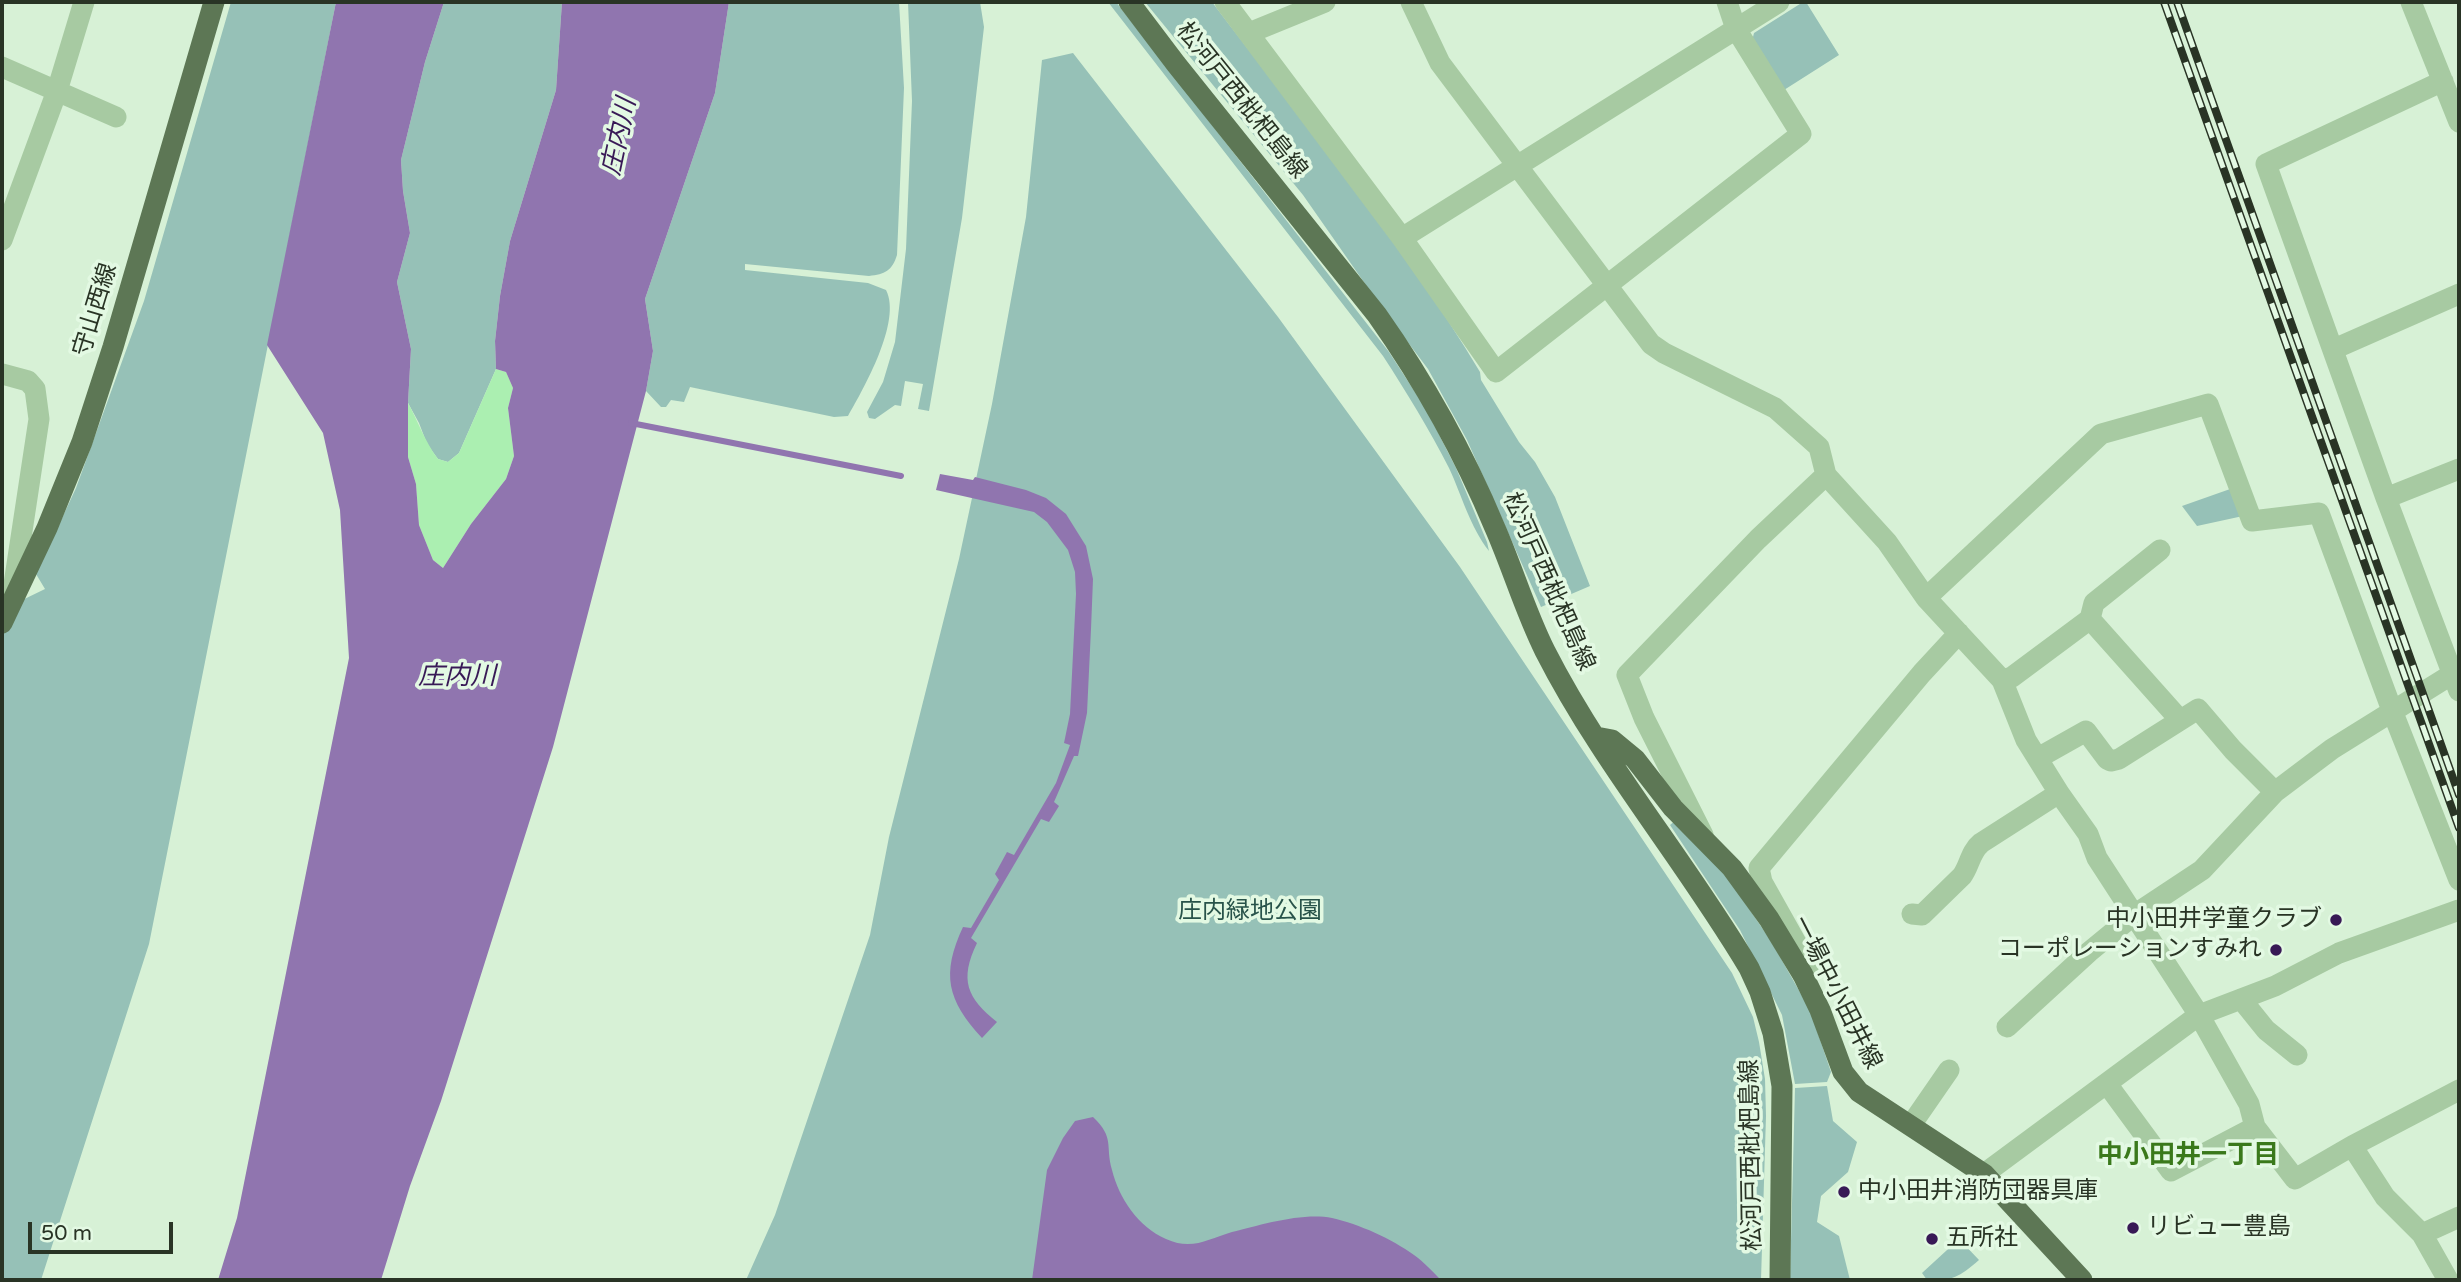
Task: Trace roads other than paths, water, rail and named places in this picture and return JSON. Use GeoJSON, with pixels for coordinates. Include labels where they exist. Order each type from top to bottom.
{"type":"FeatureCollection","features":[{"type":"Feature","properties":{"kind":"main road","name":"守山西線"},"geometry":{"type":"LineString","coordinates":[[6,615],[47,528],[82,442],[121,320],[214,2]]}},
{"type":"Feature","properties":{"kind":"main road","name":"松河戸西枇杷島線"},"geometry":{"type":"LineString","coordinates":[[1129,2],[1406,356],[1436,404],[1473,477],[1545,650],[1596,737],[1749,968],[1773,1033],[1782,1086],[1780,1280]]}},
{"type":"Feature","properties":{"kind":"main road","name":"一場中小田井線"},"geometry":{"type":"LineString","coordinates":[[1596,737],[1612,740],[1635,759],[1673,807],[1732,868],[1769,919],[1803,975],[1849,1082],[1859,1092],[1984,1174],[2082,1280]]}},
{"type":"Feature","properties":{"kind":"street"},"geometry":{"type":"LineString","coordinates":[[2,240],[57,91],[84,2]]}},
{"type":"Feature","properties":{"kind":"street"},"geometry":{"type":"LineString","coordinates":[[1225,2],[1402,238],[1496,372],[1801,134],[1737,29],[1727,2]]}},
{"type":"Feature","properties":{"kind":"street"},"geometry":{"type":"LineString","coordinates":[[1250,33],[1325,2]]}},
{"type":"Feature","properties":{"kind":"street"},"geometry":{"type":"LineString","coordinates":[[1411,2],[1440,63],[1651,344],[1774,408],[1794,423],[1819,447],[1826,475],[1887,542],[1926,598],[2002,680],[2026,740],[2088,834],[2097,858],[2199,1015],[2249,1104],[2255,1127],[2295,1179],[2459,1090]]}},
{"type":"Feature","properties":{"kind":"street"},"geometry":{"type":"LineString","coordinates":[[1402,238],[1779,2]]}},
{"type":"Feature","properties":{"kind":"street"},"geometry":{"type":"LineString","coordinates":[[2411,2],[2459,122]]}},
{"type":"Feature","properties":{"kind":"street"},"geometry":{"type":"LineString","coordinates":[[2,67],[116,117]]}},
{"type":"Feature","properties":{"kind":"street"},"geometry":{"type":"LineString","coordinates":[[2007,1027],[2134,915],[2202,870],[2275,792],[2332,748],[2457,678],[2386,498],[2266,164],[2443,81]]}},
{"type":"Feature","properties":{"kind":"street"},"geometry":{"type":"LineString","coordinates":[[2334,349],[2459,294]]}},
{"type":"Feature","properties":{"kind":"street"},"geometry":{"type":"LineString","coordinates":[[2,374],[28,381],[35,389],[38,419],[6,615]]}},
{"type":"Feature","properties":{"kind":"street"},"geometry":{"type":"LineString","coordinates":[[1926,598],[2101,434],[2208,404],[2252,521],[2319,513],[2393,713],[2459,880]]}},
{"type":"Feature","properties":{"kind":"street"},"geometry":{"type":"LineString","coordinates":[[2386,498],[2459,469]]}},
{"type":"Feature","properties":{"kind":"street"},"geometry":{"type":"LineString","coordinates":[[1707,842],[1644,718],[1627,675],[1758,539],[1826,475]]}},
{"type":"Feature","properties":{"kind":"street"},"geometry":{"type":"LineString","coordinates":[[2002,680],[2012,677],[2090,618],[2094,603],[2160,550]]}},
{"type":"Feature","properties":{"kind":"street"},"geometry":{"type":"LineString","coordinates":[[2090,618],[2180,720]]}},
{"type":"Feature","properties":{"kind":"street"},"geometry":{"type":"LineString","coordinates":[[1803,975],[1808,970],[1808,964],[1762,882],[1759,868],[1959,633]]}},
{"type":"Feature","properties":{"kind":"street"},"geometry":{"type":"LineString","coordinates":[[2038,758],[2086,731],[2107,759],[2119,759],[2198,709],[2233,750],[2275,792]]}},
{"type":"Feature","properties":{"kind":"street"},"geometry":{"type":"LineString","coordinates":[[1912,914],[1922,915],[1962,876],[1967,870],[1973,849],[2059,793]]}},
{"type":"Feature","properties":{"kind":"street"},"geometry":{"type":"LineString","coordinates":[[1984,1174],[2199,1015],[2274,986],[2339,953],[2459,910]]}},
{"type":"Feature","properties":{"kind":"street"},"geometry":{"type":"LineString","coordinates":[[2241,999],[2266,1030],[2297,1055]]}},
{"type":"Feature","properties":{"kind":"street"},"geometry":{"type":"LineString","coordinates":[[1911,1125],[1949,1069]]}},
{"type":"Feature","properties":{"kind":"street"},"geometry":{"type":"LineString","coordinates":[[2107,1084],[2171,1171],[2255,1127]]}},
{"type":"Feature","properties":{"kind":"street"},"geometry":{"type":"LineString","coordinates":[[2352,1146],[2385,1196],[2422,1234],[2448,1280]]}},
{"type":"Feature","properties":{"kind":"street"},"geometry":{"type":"LineString","coordinates":[[2422,1234],[2459,1217]]}},
{"type":"Feature","properties":{"kind":"water","name":"庄内川"},"geometry":{"type":"Polygon","coordinates":[[[336,2],[444,2],[425,62],[401,160],[410,233],[397,282],[411,349],[408,457],[416,484],[419,525],[433,560],[443,568],[471,524],[506,479],[514,456],[508,408],[513,388],[506,372],[496,369],[495,341],[510,241],[556,90],[562,2],[729,2],[715,93],[645,299],[653,351],[646,391],[553,747],[441,1101],[410,1186],[381,1280],[218,1280],[237,1218],[349,658],[340,510],[323,433],[267,345],[336,2]]]}},
{"type":"Feature","properties":{"kind":"water"},"geometry":{"type":"Polygon","coordinates":[[[940,474],[973,480],[975,477],[1046,498],[1066,514],[1086,546],[1093,579],[1087,713],[1078,756],[1074,756],[1054,802],[1059,806],[1049,822],[1041,819],[971,938],[977,943],[968,968],[969,987],[979,1005],[997,1022],[982,1038],[955,999],[950,973],[952,959],[963,927],[971,928],[999,880],[995,874],[1007,852],[1014,855],[1056,783],[1070,745],[1064,743],[1070,714],[1075,572],[1068,550],[1047,522],[1034,512],[936,490],[940,474]]]}},
{"type":"Feature","properties":{"kind":"water"},"geometry":{"type":"Polygon","coordinates":[[[1093,1117],[1107,1136],[1110,1161],[1119,1191],[1138,1219],[1166,1239],[1192,1244],[1282,1220],[1332,1218],[1364,1228],[1396,1243],[1418,1258],[1441,1280],[1032,1280],[1047,1170],[1075,1121],[1093,1117]]]}},
{"type":"Feature","properties":{"kind":"waterway"},"geometry":{"type":"LineString","coordinates":[[631,423],[901,476]]}},
{"type":"Feature","properties":{"kind":"railway"},"geometry":{"type":"LineString","coordinates":[[2164,2],[2459,828]]}},
{"type":"Feature","properties":{"kind":"railway"},"geometry":{"type":"LineString","coordinates":[[2177,2],[2459,795]]}},
{"type":"Feature","properties":{"kind":"place","name":"中小田井学童クラブ"},"geometry":{"type":"Point","coordinates":[2336,920]}},
{"type":"Feature","properties":{"kind":"place","name":"コーポレーションすみれ"},"geometry":{"type":"Point","coordinates":[2276,950]}},
{"type":"Feature","properties":{"kind":"place","name":"中小田井消防団器具庫"},"geometry":{"type":"Point","coordinates":[1844,1192]}},
{"type":"Feature","properties":{"kind":"place","name":"リビュー豊島"},"geometry":{"type":"Point","coordinates":[2133,1228]}},
{"type":"Feature","properties":{"kind":"place","name":"五所社"},"geometry":{"type":"Point","coordinates":[1932,1239]}},
{"type":"Feature","properties":{"kind":"district","name":"中小田井一丁目"},"geometry":{"type":"Point","coordinates":[2188,1156]}},
{"type":"Feature","properties":{"kind":"park label","name":"庄内緑地公園"},"geometry":{"type":"Point","coordinates":[1250,912]}}]}
